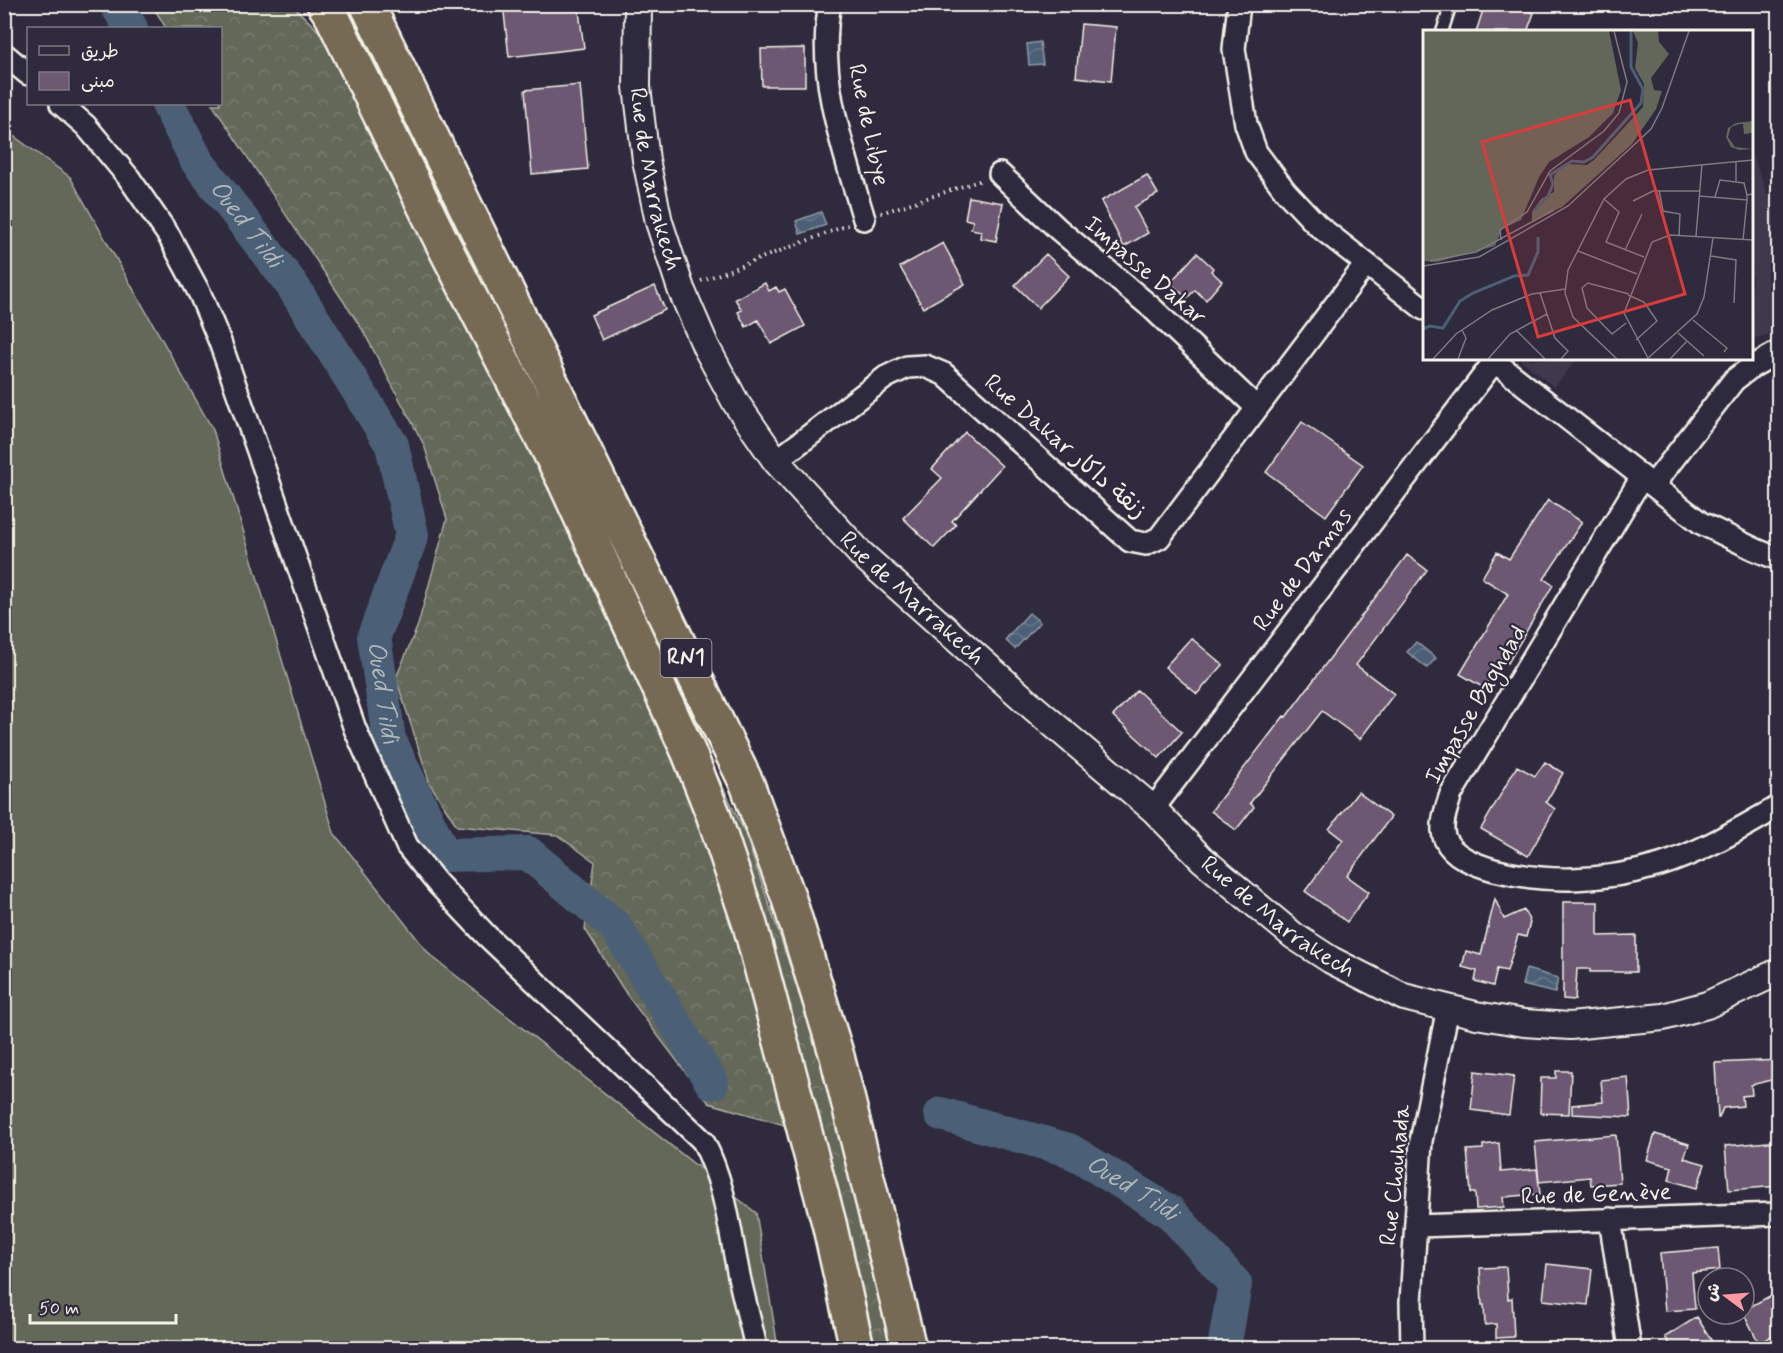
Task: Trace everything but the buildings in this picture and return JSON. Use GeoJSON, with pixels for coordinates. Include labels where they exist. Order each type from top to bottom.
{"type":"FeatureCollection","features":[{"type":"Feature","properties":{"kind":"highway","name":"RN1"},"geometry":{"type":"LineString","coordinates":[[324,4],[564,480],[713,814],[750,925],[829,1223],[856,1348]]}},
{"type":"Feature","properties":{"kind":"highway","name":"RN1"},"geometry":{"type":"LineString","coordinates":[[367,4],[747,784],[788,897],[837,1056],[909,1348]]}},
{"type":"Feature","properties":{"kind":"street","name":"Rue de Marrakech"},"geometry":{"type":"LineString","coordinates":[[638,4],[638,87],[646,160],[659,222],[681,289],[706,347],[731,393],[776,461],[860,553],[1024,700],[1153,809],[1202,859],[1294,936],[1331,960],[1404,997],[1476,1015],[1524,1023],[1570,1026],[1663,1017],[1707,1005],[1779,972]]}},
{"type":"Feature","properties":{"kind":"street","name":"Rue de Libye"},"geometry":{"type":"LineString","coordinates":[[830,4],[827,20],[827,52],[830,91],[840,138],[864,219]]}},
{"type":"Feature","properties":{"kind":"street"},"geometry":{"type":"LineString","coordinates":[[1239,4],[1234,49],[1246,124],[1256,152],[1286,192],[1317,225],[1423,307]]}},
{"type":"Feature","properties":{"kind":"street"},"geometry":{"type":"LineString","coordinates":[[4,54],[27,73]]}},
{"type":"Feature","properties":{"kind":"street"},"geometry":{"type":"LineString","coordinates":[[63,105],[86,126],[129,178],[169,236],[200,294],[220,342],[355,729],[407,846],[437,883],[488,936],[703,1142],[724,1192],[739,1275],[756,1348]]}},
{"type":"Feature","properties":{"kind":"street","name":"Impasse Dakar"},"geometry":{"type":"LineString","coordinates":[[1000,174],[1058,228],[1152,308],[1257,407]]}},
{"type":"Feature","properties":{"kind":"street","name":"Rue Dakar زنقة داكار"},"geometry":{"type":"LineString","coordinates":[[776,461],[886,377],[907,367],[925,366],[944,374],[1130,541],[1146,544],[1159,538],[1366,264]]}},
{"type":"Feature","properties":{"kind":"street"},"geometry":{"type":"LineString","coordinates":[[1648,481],[1734,380],[1779,352]]}},
{"type":"Feature","properties":{"kind":"street"},"geometry":{"type":"LineString","coordinates":[[1492,360],[1701,523],[1779,559]]}},
{"type":"Feature","properties":{"kind":"street","name":"Rue de Damas"},"geometry":{"type":"LineString","coordinates":[[1153,809],[1492,360]]}},
{"type":"Feature","properties":{"kind":"street","name":"Impasse Baghdad"},"geometry":{"type":"LineString","coordinates":[[1648,481],[1450,794],[1444,820],[1445,838],[1460,856],[1479,866],[1509,874],[1544,879],[1585,879],[1623,875],[1662,864],[1705,846],[1779,807]]}},
{"type":"Feature","properties":{"kind":"street","name":"Rue Chouhada"},"geometry":{"type":"LineString","coordinates":[[1412,1348],[1411,1302],[1421,1141],[1448,1008]]}},
{"type":"Feature","properties":{"kind":"street","name":"Rue de Genève"},"geometry":{"type":"LineString","coordinates":[[1416,1226],[1779,1214]]}},
{"type":"Feature","properties":{"kind":"street"},"geometry":{"type":"LineString","coordinates":[[1610,1220],[1630,1348]]}},
{"type":"Feature","properties":{"kind":"lane"},"geometry":{"type":"LineString","coordinates":[[1443,30],[1451,4]]}},
{"type":"Feature","properties":{"kind":"path"},"geometry":{"type":"LineString","coordinates":[[681,289],[864,219],[1000,174]]}},
{"type":"Feature","properties":{"kind":"shaded area"},"geometry":{"type":"Polygon","coordinates":[[[1753,157],[1778,221],[1778,332],[1753,339],[1753,157]]]}},
{"type":"Feature","properties":{"kind":"shaded area"},"geometry":{"type":"Polygon","coordinates":[[[1521,360],[1576,360],[1554,387],[1521,360]]]}},
{"type":"Feature","properties":{"kind":"green space"},"geometry":{"type":"Polygon","coordinates":[[[152,5],[292,5],[375,86],[499,316],[744,831],[818,1048],[891,1341],[883,1348],[872,1348],[788,1126],[709,1103],[627,995],[585,929],[595,862],[557,835],[457,826],[430,784],[396,678],[418,625],[447,519],[424,445],[362,329],[213,105],[222,105],[222,27],[165,27],[152,5]]]}},
{"type":"Feature","properties":{"kind":"green space"},"geometry":{"type":"Polygon","coordinates":[[[4,129],[70,177],[213,430],[334,833],[430,955],[756,1213],[778,1348],[5,1348],[4,129]]]}},
{"type":"Feature","properties":{"kind":"water"},"geometry":{"type":"Polygon","coordinates":[[[1040,42],[1043,64],[1029,65],[1027,44],[1040,42]]]}},
{"type":"Feature","properties":{"kind":"water"},"geometry":{"type":"Polygon","coordinates":[[[821,212],[826,225],[800,234],[796,221],[821,212]]]}},
{"type":"Feature","properties":{"kind":"water"},"geometry":{"type":"Polygon","coordinates":[[[1029,613],[1040,622],[1015,649],[1005,640],[1029,613]]]}},
{"type":"Feature","properties":{"kind":"water"},"geometry":{"type":"Polygon","coordinates":[[[1416,642],[1436,658],[1427,668],[1407,652],[1416,642]]]}},
{"type":"Feature","properties":{"kind":"water"},"geometry":{"type":"Polygon","coordinates":[[[1526,969],[1558,978],[1555,993],[1522,985],[1526,969]]]}},
{"type":"Feature","properties":{"kind":"waterway","name":"Oued Tildi"},"geometry":{"type":"LineString","coordinates":[[116,4],[130,27]]}},
{"type":"Feature","properties":{"kind":"waterway","name":"Oued Tildi"},"geometry":{"type":"LineString","coordinates":[[169,105],[197,161],[292,285],[392,445],[412,535],[374,636],[389,739],[444,855],[528,853],[615,926],[712,1083]]}},
{"type":"Feature","properties":{"kind":"waterway","name":"Oued Tildi"},"geometry":{"type":"LineString","coordinates":[[941,1114],[1069,1150],[1170,1212],[1235,1284],[1224,1348]]}}]}
